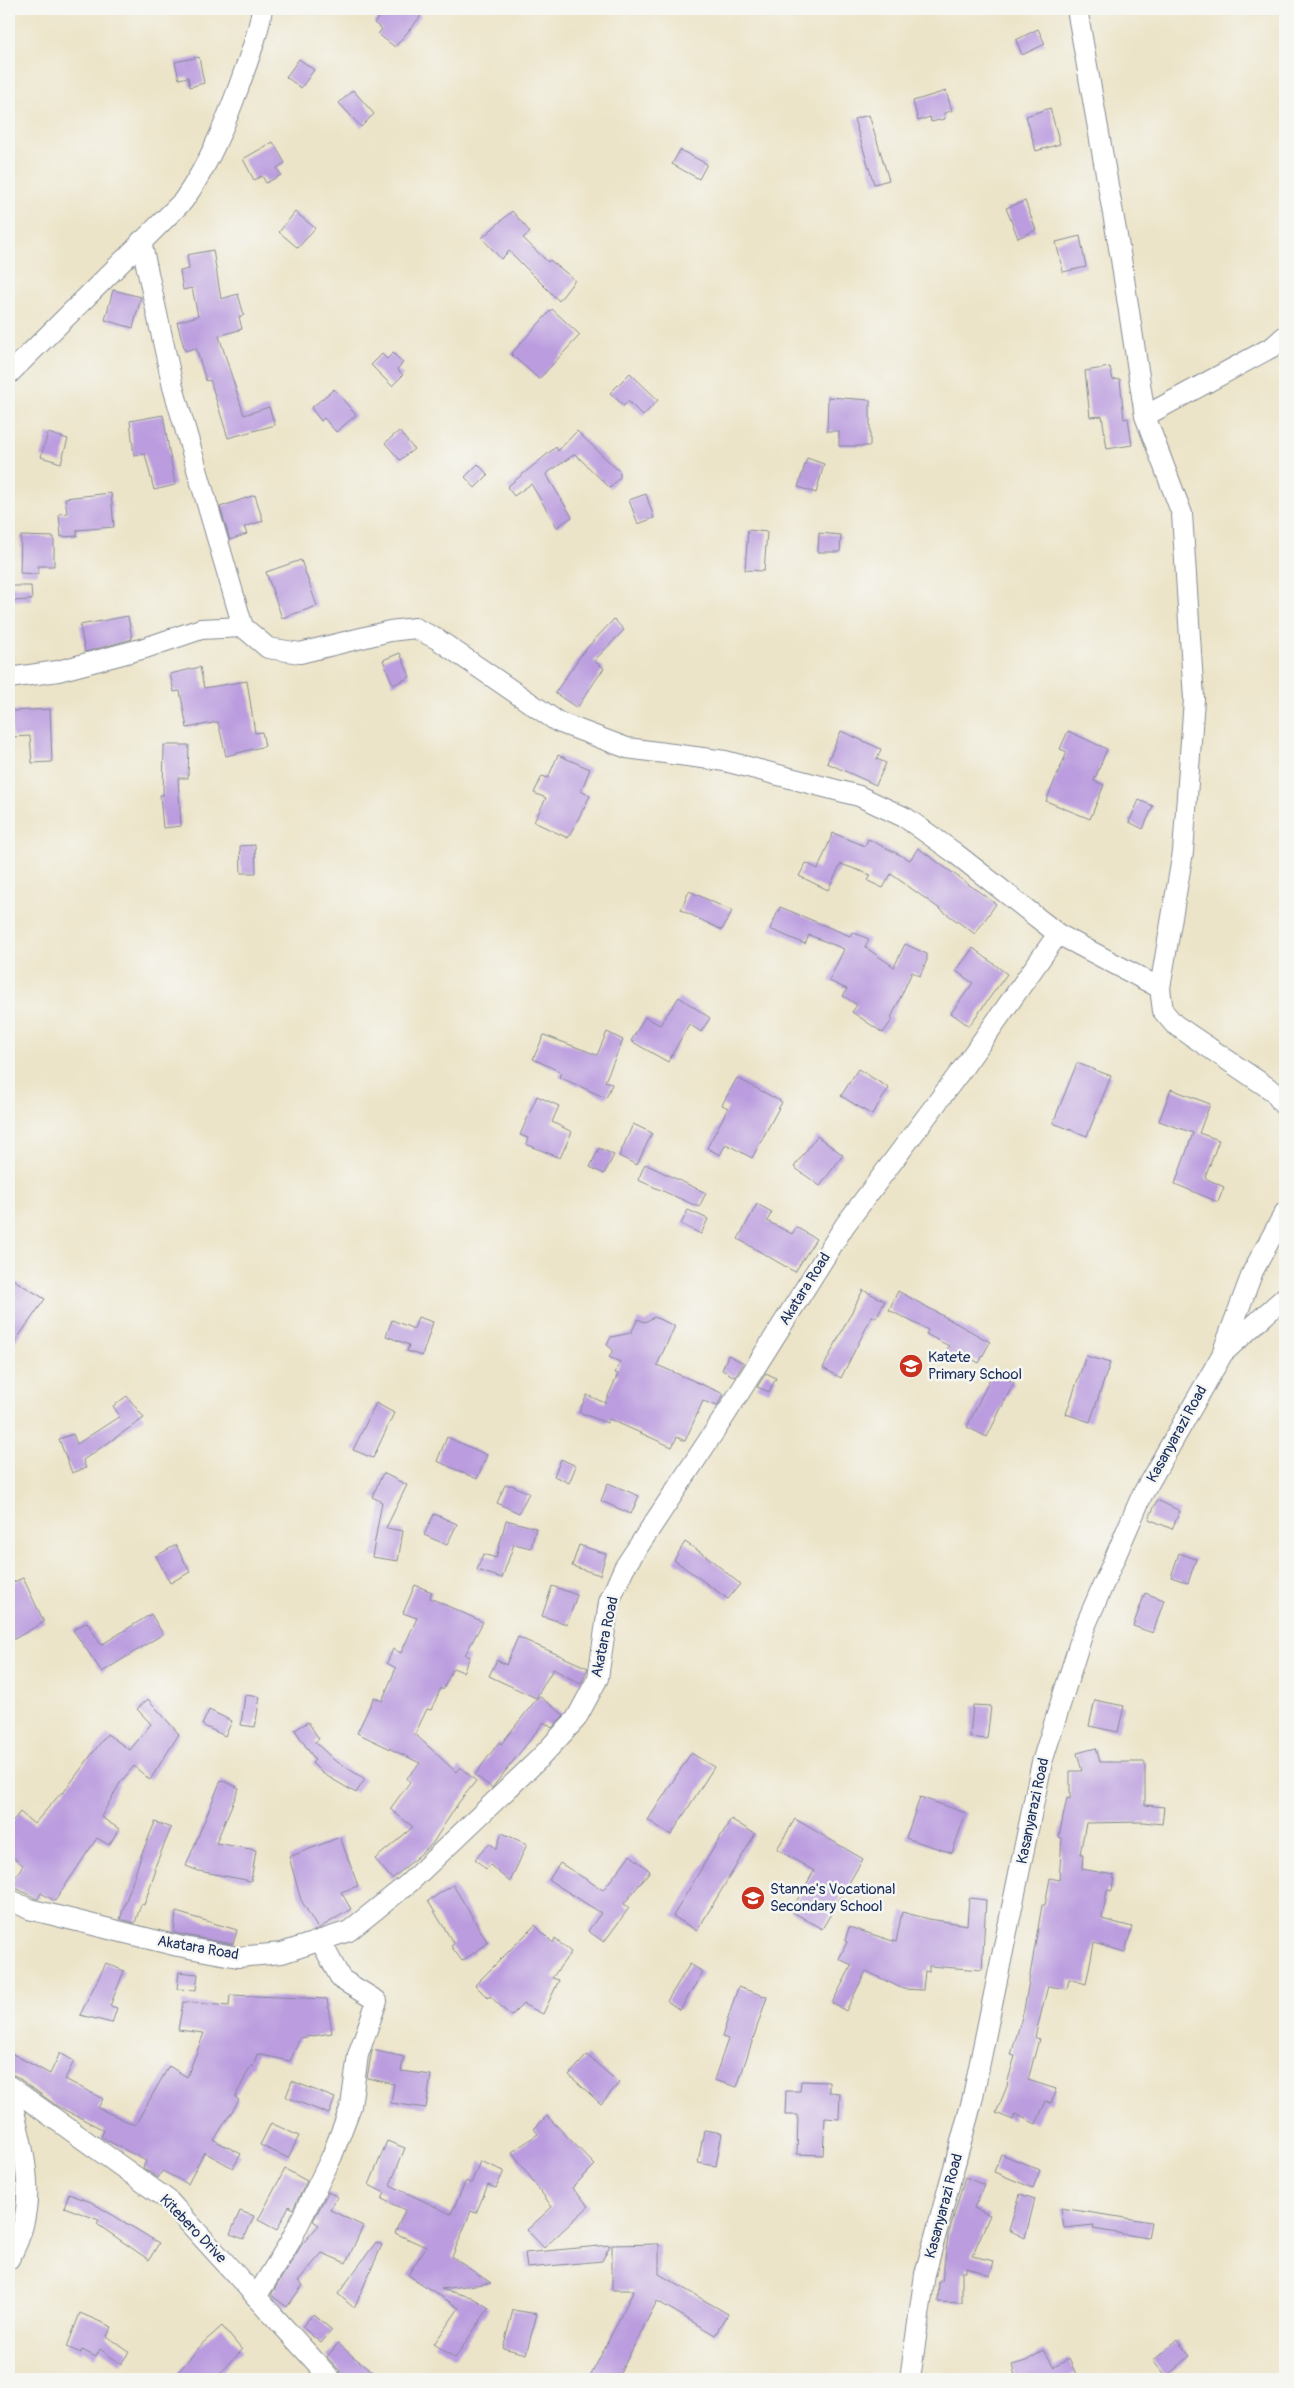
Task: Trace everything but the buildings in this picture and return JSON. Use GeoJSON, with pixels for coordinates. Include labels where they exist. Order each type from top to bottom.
{"type":"FeatureCollection","features":[{"type":"Feature","properties":{"kind":"street"},"geometry":{"type":"LineString","coordinates":[[9,374],[183,201],[200,177],[238,89],[258,34],[262,9]]}},
{"type":"Feature","properties":{"kind":"street"},"geometry":{"type":"LineString","coordinates":[[1077,9],[1121,259],[1145,416],[1182,514],[1194,699],[1183,852],[1160,988],[1163,1011],[1174,1024],[1273,1091],[1285,1107]]}},
{"type":"Feature","properties":{"kind":"street"},"geometry":{"type":"LineString","coordinates":[[141,241],[172,387],[243,628],[268,648],[300,654],[390,631],[415,628],[437,639],[558,722],[627,748],[725,761],[859,796],[906,818],[955,853],[1058,934],[1160,988]]}},
{"type":"Feature","properties":{"kind":"street"},"geometry":{"type":"LineString","coordinates":[[1145,416],[1274,346],[1285,336]]}},
{"type":"Feature","properties":{"kind":"street"},"geometry":{"type":"LineString","coordinates":[[9,678],[58,671],[145,648],[201,629],[243,628]]}},
{"type":"Feature","properties":{"kind":"street","name":"Akatara Road"},"geometry":{"type":"LineString","coordinates":[[9,1898],[29,1909],[178,1946],[238,1957],[282,1953],[350,1931],[409,1883],[540,1758],[576,1719],[598,1678],[609,1602],[624,1568],[726,1414],[845,1225],[951,1083],[1058,934]]}},
{"type":"Feature","properties":{"kind":"street"},"geometry":{"type":"LineString","coordinates":[[1222,1353],[1252,1271],[1285,1212]]}},
{"type":"Feature","properties":{"kind":"street","name":"Kasanyarazi Road"},"geometry":{"type":"LineString","coordinates":[[910,2379],[925,2274],[972,2101],[1045,1752],[1084,1630],[1138,1504],[1222,1353],[1285,1297]]}},
{"type":"Feature","properties":{"kind":"street"},"geometry":{"type":"LineString","coordinates":[[256,2297],[290,2242],[332,2156],[351,2106],[358,2055],[377,2001],[342,1979],[320,1940]]}},
{"type":"Feature","properties":{"kind":"street","name":"Kitebero Drive"},"geometry":{"type":"LineString","coordinates":[[9,2086],[168,2200],[331,2379]]}},
{"type":"Feature","properties":{"kind":"street"},"geometry":{"type":"LineString","coordinates":[[9,2091],[26,2165],[28,2208],[9,2259]]}},
{"type":"Feature","properties":{"kind":"place","name":"Katete Primary School"},"geometry":{"type":"Point","coordinates":[911,1366]}},
{"type":"Feature","properties":{"kind":"place","name":"Stanne's Vocational Secondary School"},"geometry":{"type":"Point","coordinates":[753,1898]}}]}
